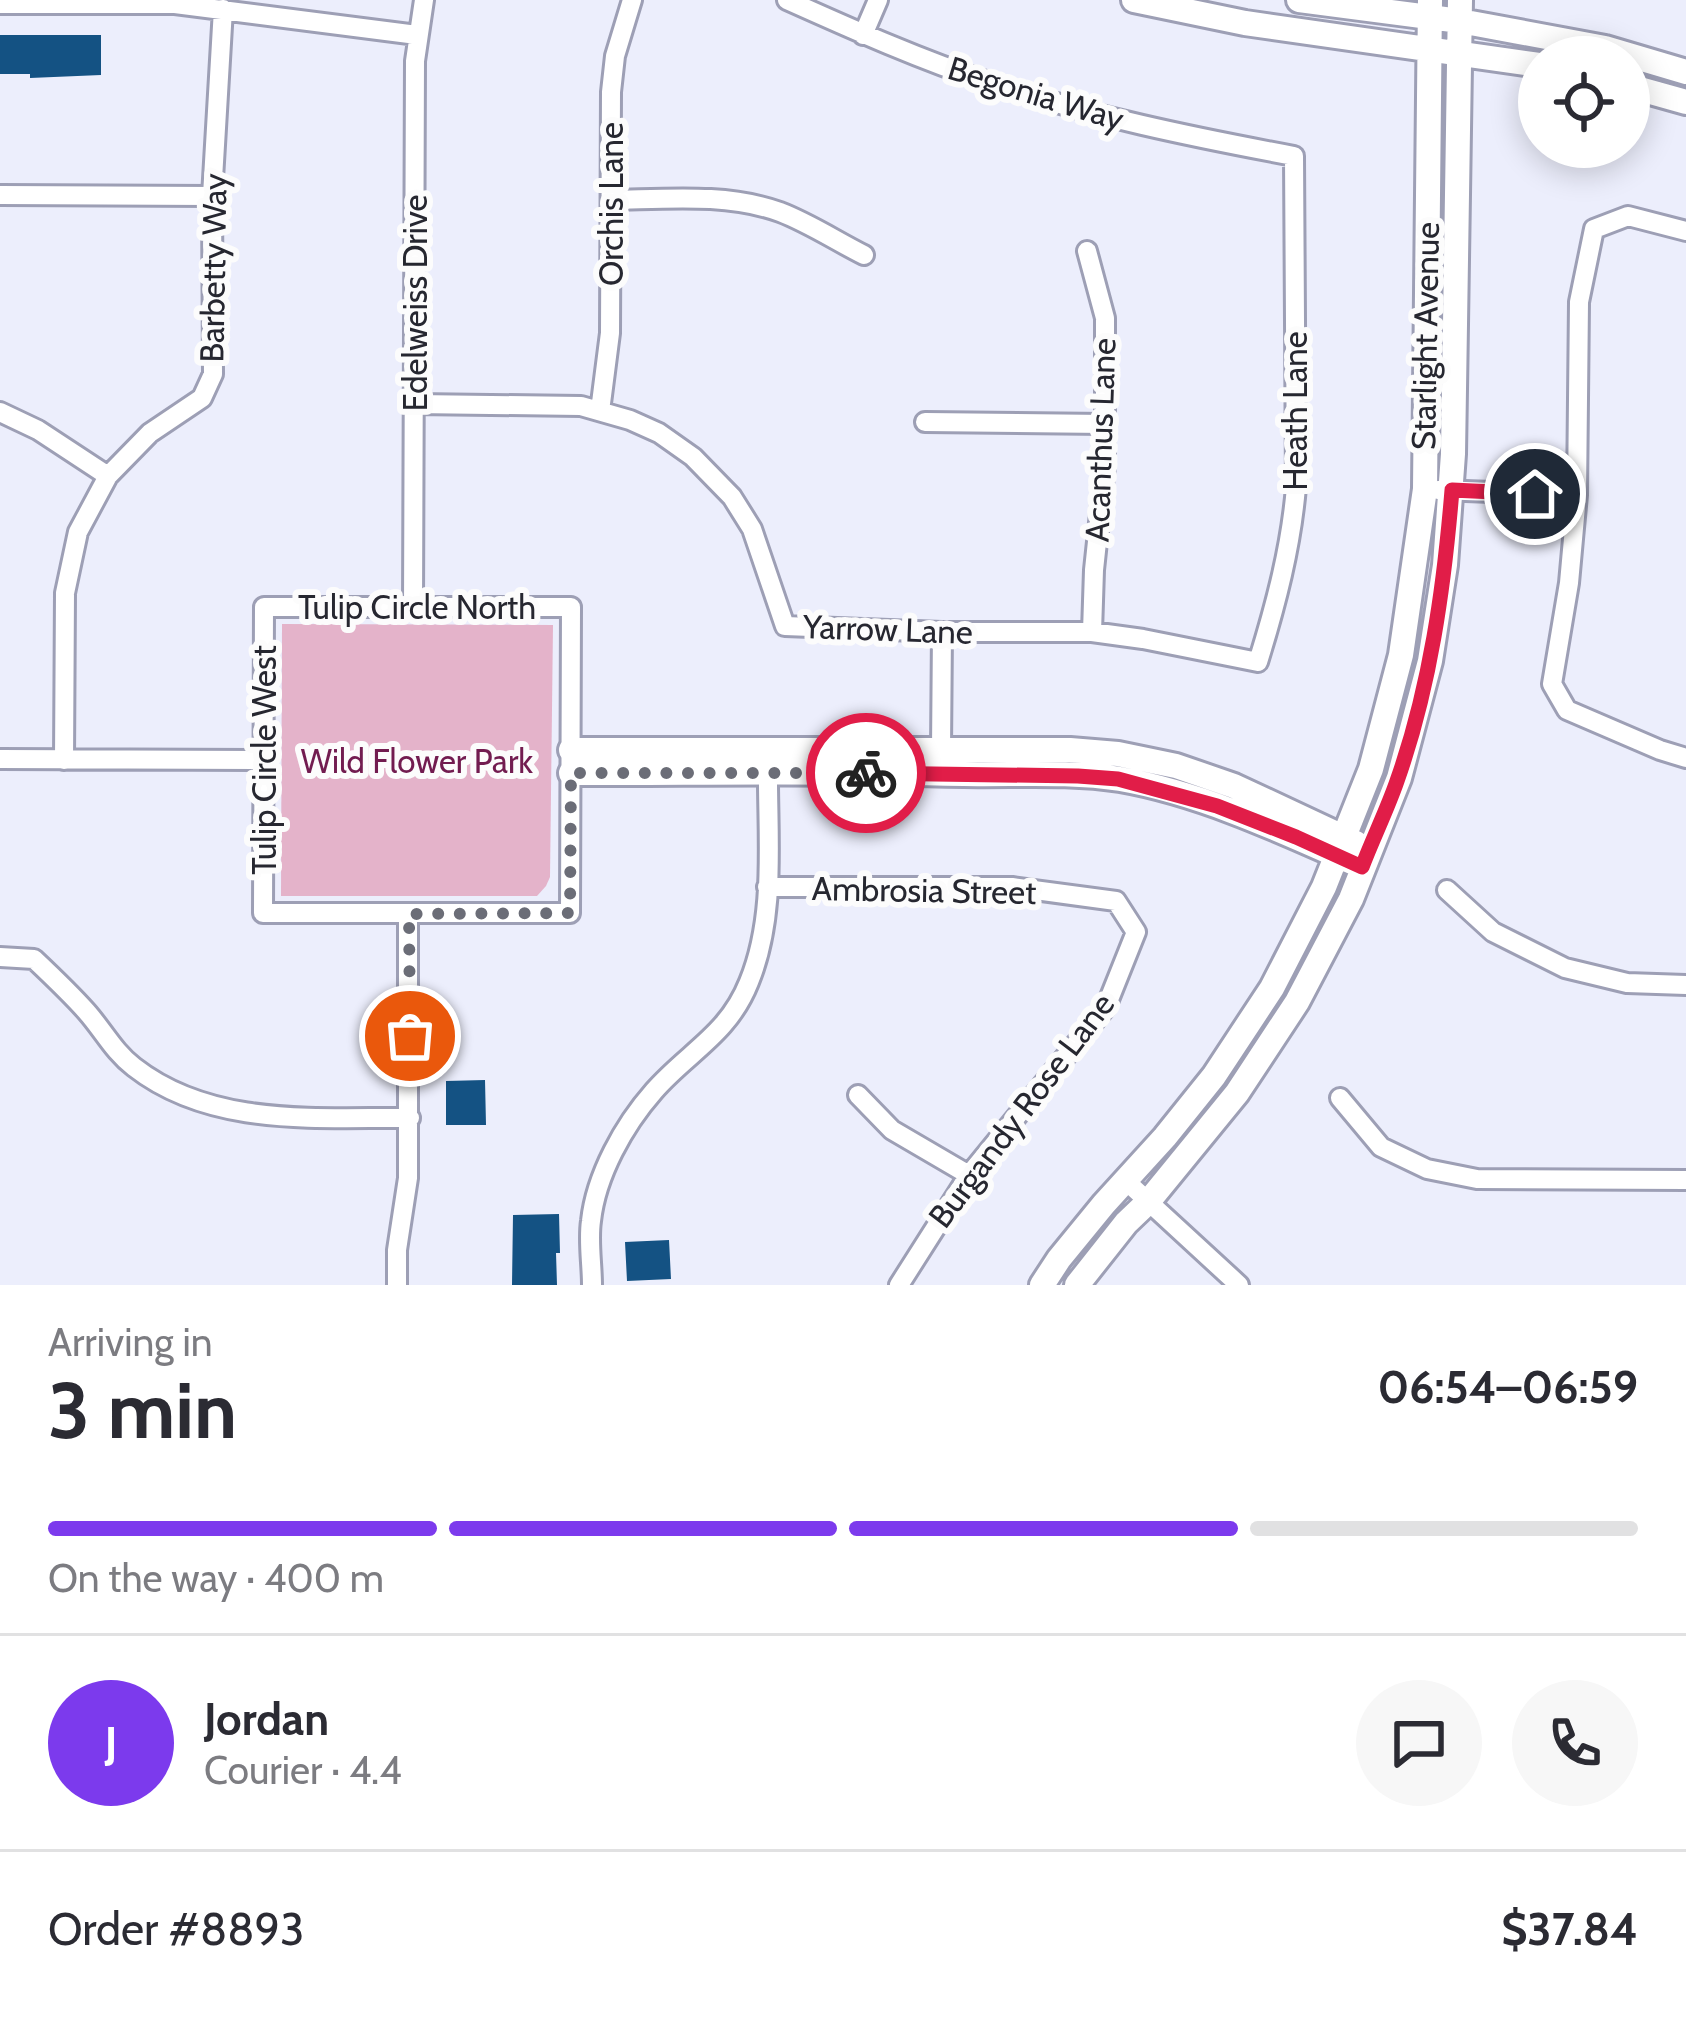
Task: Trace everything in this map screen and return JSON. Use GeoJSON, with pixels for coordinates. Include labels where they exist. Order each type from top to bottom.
{"type":"FeatureCollection","features":[{"type":"Feature","properties":{"kind":"street","name":"Edelweiss Drive"},"geometry":{"type":"LineString","coordinates":[[413,607],[415,62],[424,0]]}},
{"type":"Feature","properties":{"kind":"street","name":"Orchis Lane"},"geometry":{"type":"LineString","coordinates":[[600,411],[610,333],[611,92],[632,0]]}},
{"type":"Feature","properties":{"kind":"street","name":"Begonia Way"},"geometry":{"type":"LineString","coordinates":[[787,0],[863,35],[991,83],[1162,131],[1294,156]]}},
{"type":"Feature","properties":{"kind":"street"},"geometry":{"type":"LineString","coordinates":[[863,35],[878,0]]}},
{"type":"Feature","properties":{"kind":"street"},"geometry":{"type":"LineString","coordinates":[[1134,0],[1245,23],[1518,62]]}},
{"type":"Feature","properties":{"kind":"street"},"geometry":{"type":"LineString","coordinates":[[1299,0],[1460,10],[1686,72]]}},
{"type":"Feature","properties":{"kind":"street"},"geometry":{"type":"LineString","coordinates":[[0,4],[175,4],[418,35]]}},
{"type":"Feature","properties":{"kind":"street","name":"Starlight Avenue"},"geometry":{"type":"LineString","coordinates":[[1042,1285],[1214,1076],[1260,1005],[1324,887],[1371,769],[1401,655],[1425,490],[1430,8]]}},
{"type":"Feature","properties":{"kind":"street","name":"Barbetty Way"},"geometry":{"type":"LineString","coordinates":[[64,760],[65,593],[78,532],[108,476],[149,433],[202,398],[213,374],[212,196],[223,10]]}},
{"type":"Feature","properties":{"kind":"street","name":"Starlight Avenue"},"geometry":{"type":"LineString","coordinates":[[1077,1285],[1238,1093],[1297,1002],[1351,899],[1399,778],[1430,661],[1452,490],[1460,10]]}},
{"type":"Feature","properties":{"kind":"street"},"geometry":{"type":"LineString","coordinates":[[1650,92],[1686,102]]}},
{"type":"Feature","properties":{"kind":"street","name":"Heath Lane"},"geometry":{"type":"LineString","coordinates":[[1258,662],[1276,607],[1296,487],[1294,156]]}},
{"type":"Feature","properties":{"kind":"street"},"geometry":{"type":"LineString","coordinates":[[0,195],[212,196]]}},
{"type":"Feature","properties":{"kind":"street"},"geometry":{"type":"LineString","coordinates":[[612,200],[703,199],[754,205],[778,211],[864,255]]}},
{"type":"Feature","properties":{"kind":"street"},"geometry":{"type":"LineString","coordinates":[[1686,231],[1628,216],[1594,229],[1579,302],[1577,496],[1552,684],[1567,710],[1686,758]]}},
{"type":"Feature","properties":{"kind":"street","name":"Acanthus Lane"},"geometry":{"type":"LineString","coordinates":[[1087,251],[1105,318],[1106,466],[1092,632]]}},
{"type":"Feature","properties":{"kind":"street","name":"Yarrow Lane"},"geometry":{"type":"LineString","coordinates":[[415,404],[561,405],[600,411],[658,434],[693,457],[732,497],[752,529],[784,626],[1092,632],[1258,662]]}},
{"type":"Feature","properties":{"kind":"street"},"geometry":{"type":"LineString","coordinates":[[0,412],[38,430],[108,476]]}},
{"type":"Feature","properties":{"kind":"street"},"geometry":{"type":"LineString","coordinates":[[925,422],[1106,424]]}},
{"type":"Feature","properties":{"kind":"street"},"geometry":{"type":"LineString","coordinates":[[1425,490],[1577,496]]}},
{"type":"Feature","properties":{"kind":"street","name":"Tulip Circle North"},"geometry":{"type":"LineString","coordinates":[[263,607],[571,607],[571,761]]}},
{"type":"Feature","properties":{"kind":"street","name":"Tulip Circle West"},"geometry":{"type":"LineString","coordinates":[[263,607],[263,913],[409,914]]}},
{"type":"Feature","properties":{"kind":"street"},"geometry":{"type":"LineString","coordinates":[[941,749],[942,632]]}},
{"type":"Feature","properties":{"kind":"street"},"geometry":{"type":"LineString","coordinates":[[768,761],[941,749],[1118,754],[1176,766],[1234,786],[1366,858]]}},
{"type":"Feature","properties":{"kind":"street"},"geometry":{"type":"LineString","coordinates":[[0,759],[265,760]]}},
{"type":"Feature","properties":{"kind":"street"},"geometry":{"type":"LineString","coordinates":[[397,1285],[410,1118],[409,914],[570,913],[571,761],[768,761],[1118,779],[1340,846]]}},
{"type":"Feature","properties":{"kind":"street"},"geometry":{"type":"LineString","coordinates":[[592,1285],[591,1220],[611,1151],[655,1090],[717,1034],[748,984],[763,937],[768,761]]}},
{"type":"Feature","properties":{"kind":"street","name":"Ambrosia Street"},"geometry":{"type":"LineString","coordinates":[[767,887],[1012,886],[1116,901],[1136,932]]}},
{"type":"Feature","properties":{"kind":"street"},"geometry":{"type":"LineString","coordinates":[[1447,890],[1493,932],[1564,968],[1627,983],[1686,985]]}},
{"type":"Feature","properties":{"kind":"street","name":"Burgandy Rose Lane"},"geometry":{"type":"LineString","coordinates":[[899,1285],[969,1175],[1106,1006],[1136,932]]}},
{"type":"Feature","properties":{"kind":"street"},"geometry":{"type":"LineString","coordinates":[[0,956],[34,959],[136,1069],[182,1094],[226,1110],[262,1115],[410,1118]]}},
{"type":"Feature","properties":{"kind":"street"},"geometry":{"type":"LineString","coordinates":[[858,1095],[892,1130],[969,1175]]}},
{"type":"Feature","properties":{"kind":"street"},"geometry":{"type":"LineString","coordinates":[[1340,1098],[1381,1147],[1427,1169],[1477,1179],[1686,1180]]}},
{"type":"Feature","properties":{"kind":"street"},"geometry":{"type":"LineString","coordinates":[[1126,1181],[1239,1285]]}},
{"type":"Feature","properties":{"kind":"green space","name":"Wild Flower Park"},"geometry":{"type":"Polygon","coordinates":[[[282,624],[553,625],[550,877],[537,896],[281,896],[282,624]]]}},
{"type":"Feature","properties":{"kind":"building"},"geometry":{"type":"Polygon","coordinates":[[[0,35],[101,35],[101,75],[30,78],[30,74],[0,74],[0,35]]]}},
{"type":"Feature","properties":{"kind":"building"},"geometry":{"type":"Polygon","coordinates":[[[485,1080],[486,1125],[446,1125],[446,1081],[485,1080]]]}},
{"type":"Feature","properties":{"kind":"building"},"geometry":{"type":"Polygon","coordinates":[[[559,1214],[557,1285],[512,1285],[513,1215],[559,1214]]]}},
{"type":"Feature","properties":{"kind":"building"},"geometry":{"type":"Polygon","coordinates":[[[669,1240],[671,1279],[627,1281],[625,1242],[669,1240]]]}},
{"type":"Feature","properties":{"kind":"way so far"},"geometry":{"type":"LineString","coordinates":[[410,1036],[409,914],[570,913],[571,773],[866,773]]}},
{"type":"Feature","properties":{"kind":"route"},"geometry":{"type":"LineString","coordinates":[[866,773],[1118,779],[1217,806],[1362,867],[1399,778],[1430,661],[1452,490],[1535,494]]}}]}
